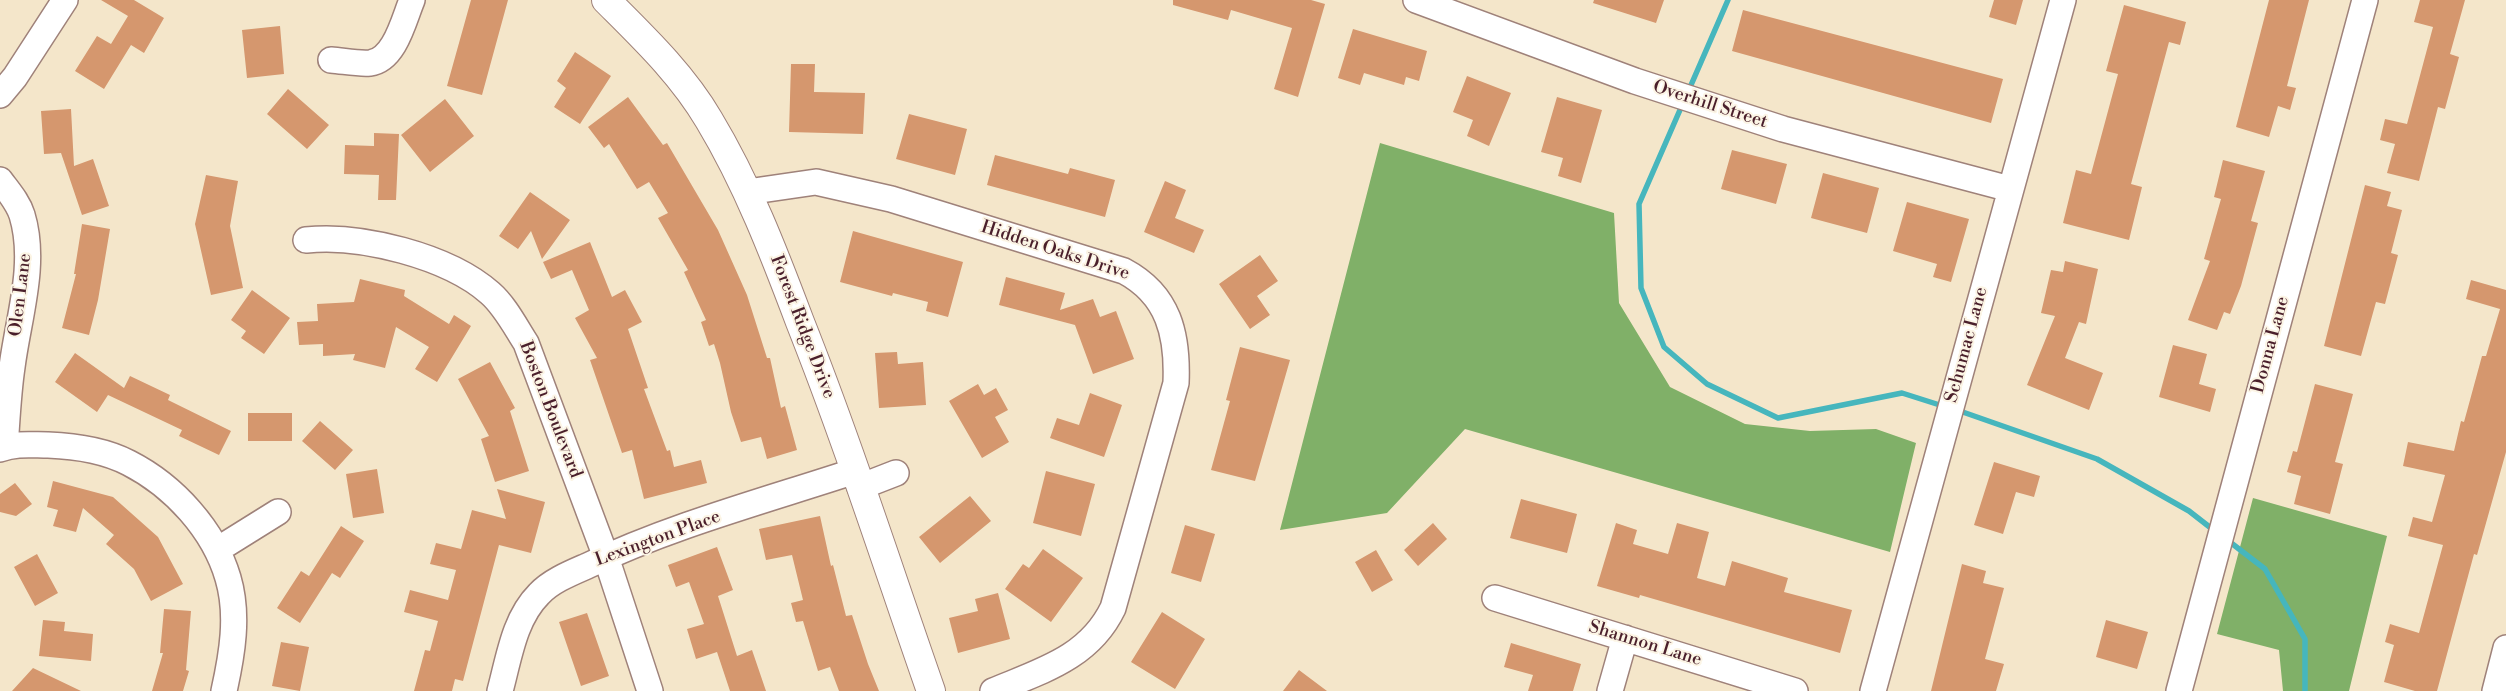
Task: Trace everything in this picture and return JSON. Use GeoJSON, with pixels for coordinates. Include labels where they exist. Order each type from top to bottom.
{"type":"FeatureCollection","features":[{"type":"Feature","properties":{"kind":"main road","name":"Forest Ridge Drive"},"geometry":{"type":"LineString","coordinates":[[606,0],[655,50],[685,85],[709,120],[747,192],[821,374],[931,691]]}},
{"type":"Feature","properties":{"kind":"street"},"geometry":{"type":"LineString","coordinates":[[0,95],[15,77],[65,0]]}},
{"type":"Feature","properties":{"kind":"street"},"geometry":{"type":"LineString","coordinates":[[331,60],[372,63],[384,57],[392,48],[412,0]]}},
{"type":"Feature","properties":{"kind":"street","name":"Overhill Street"},"geometry":{"type":"LineString","coordinates":[[1416,0],[1685,97],[1783,128],[2010,188]]}},
{"type":"Feature","properties":{"kind":"street","name":"Schumac Lane"},"geometry":{"type":"LineString","coordinates":[[1873,691],[2063,0]]}},
{"type":"Feature","properties":{"kind":"street","name":"Donna Lane"},"geometry":{"type":"LineString","coordinates":[[2179,691],[2365,0]]}},
{"type":"Feature","properties":{"kind":"street","name":"Olen Lane"},"geometry":{"type":"LineString","coordinates":[[0,180],[22,214],[27,257],[2,448]]}},
{"type":"Feature","properties":{"kind":"street","name":"Hidden Oaks Drive"},"geometry":{"type":"LineString","coordinates":[[747,192],[816,182],[891,198],[1124,271],[1142,281],[1154,293],[1172,329],[1177,356],[1176,383],[1113,608],[1104,626],[1094,639],[1060,663],[993,691]]}},
{"type":"Feature","properties":{"kind":"street","name":"Boston Boulevard"},"geometry":{"type":"LineString","coordinates":[[306,240],[350,239],[386,246],[430,260],[462,275],[490,293],[526,343],[606,557],[650,691]]}},
{"type":"Feature","properties":{"kind":"street"},"geometry":{"type":"LineString","coordinates":[[2,448],[14,444],[65,446],[109,454],[130,463],[174,494],[192,513],[217,550],[228,578],[234,603],[234,626],[224,691]]}},
{"type":"Feature","properties":{"kind":"street","name":"Lexington Place"},"geometry":{"type":"LineString","coordinates":[[500,691],[515,633],[527,608],[540,592],[559,579],[623,548],[857,479],[896,473]]}},
{"type":"Feature","properties":{"kind":"street"},"geometry":{"type":"LineString","coordinates":[[217,550],[278,512]]}},
{"type":"Feature","properties":{"kind":"street","name":"Shannon Lane"},"geometry":{"type":"LineString","coordinates":[[1495,598],[1794,691]]}},
{"type":"Feature","properties":{"kind":"street"},"geometry":{"type":"LineString","coordinates":[[1610,691],[1625,638]]}},
{"type":"Feature","properties":{"kind":"street"},"geometry":{"type":"LineString","coordinates":[[2495,691],[2506,648]]}},
{"type":"Feature","properties":{"kind":"green space"},"geometry":{"type":"Polygon","coordinates":[[[1380,143],[1614,213],[1619,303],[1670,387],[1745,424],[1810,431],[1876,429],[1916,443],[1890,552],[1465,429],[1387,513],[1280,530],[1380,143]]]}},
{"type":"Feature","properties":{"kind":"green space"},"geometry":{"type":"Polygon","coordinates":[[[2253,498],[2387,536],[2349,691],[2283,691],[2279,650],[2217,634],[2253,498]]]}},
{"type":"Feature","properties":{"kind":"building"},"geometry":{"type":"Polygon","coordinates":[[[101,0],[134,0],[164,18],[144,53],[131,45],[104,89],[75,71],[97,36],[111,44],[128,16],[101,0]]]}},
{"type":"Feature","properties":{"kind":"building"},"geometry":{"type":"Polygon","coordinates":[[[471,0],[508,0],[482,95],[447,86],[471,0]]]}},
{"type":"Feature","properties":{"kind":"building"},"geometry":{"type":"Polygon","coordinates":[[[1173,0],[1311,0],[1325,4],[1298,97],[1274,89],[1292,28],[1231,10],[1228,20],[1173,5],[1173,0]]]}},
{"type":"Feature","properties":{"kind":"building"},"geometry":{"type":"Polygon","coordinates":[[[1594,0],[1664,0],[1656,23],[1593,3],[1594,0]]]}},
{"type":"Feature","properties":{"kind":"building"},"geometry":{"type":"Polygon","coordinates":[[[1994,0],[2023,0],[2016,25],[1989,17],[1994,0]]]}},
{"type":"Feature","properties":{"kind":"building"},"geometry":{"type":"Polygon","coordinates":[[[2269,0],[2309,0],[2287,86],[2296,88],[2290,110],[2278,106],[2269,137],[2236,127],[2269,0]]]}},
{"type":"Feature","properties":{"kind":"building"},"geometry":{"type":"Polygon","coordinates":[[[2420,0],[2465,0],[2450,54],[2459,57],[2445,109],[2438,107],[2419,181],[2387,173],[2395,144],[2380,140],[2385,119],[2407,124],[2433,27],[2414,22],[2420,0]]]}},
{"type":"Feature","properties":{"kind":"building"},"geometry":{"type":"Polygon","coordinates":[[[2124,5],[2186,22],[2180,45],[2169,42],[2131,184],[2142,187],[2129,240],[2063,223],[2076,170],[2091,174],[2118,74],[2106,71],[2124,5]]]}},
{"type":"Feature","properties":{"kind":"building"},"geometry":{"type":"Polygon","coordinates":[[[1743,10],[2003,79],[1991,123],[1732,51],[1743,10]]]}},
{"type":"Feature","properties":{"kind":"building"},"geometry":{"type":"Polygon","coordinates":[[[280,26],[284,74],[247,78],[242,30],[280,26]]]}},
{"type":"Feature","properties":{"kind":"building"},"geometry":{"type":"Polygon","coordinates":[[[1353,29],[1427,51],[1419,81],[1406,77],[1404,85],[1364,73],[1360,85],[1338,78],[1353,29]]]}},
{"type":"Feature","properties":{"kind":"building"},"geometry":{"type":"Polygon","coordinates":[[[575,52],[611,76],[580,124],[554,107],[566,88],[557,81],[575,52]]]}},
{"type":"Feature","properties":{"kind":"building"},"geometry":{"type":"Polygon","coordinates":[[[791,64],[815,64],[814,92],[865,93],[863,134],[789,132],[791,64]]]}},
{"type":"Feature","properties":{"kind":"building"},"geometry":{"type":"Polygon","coordinates":[[[1467,76],[1511,93],[1489,146],[1467,136],[1473,120],[1453,112],[1467,76]]]}},
{"type":"Feature","properties":{"kind":"building"},"geometry":{"type":"Polygon","coordinates":[[[288,89],[329,125],[307,149],[267,114],[288,89]]]}},
{"type":"Feature","properties":{"kind":"building"},"geometry":{"type":"Polygon","coordinates":[[[628,97],[663,145],[667,143],[718,230],[747,295],[767,358],[770,358],[781,408],[785,406],[797,450],[767,459],[761,437],[741,442],[731,412],[714,344],[709,346],[701,322],[706,320],[684,272],[688,270],[658,218],[668,213],[649,182],[637,189],[609,144],[604,148],[588,127],[628,97]]]}},
{"type":"Feature","properties":{"kind":"building"},"geometry":{"type":"Polygon","coordinates":[[[1557,97],[1602,110],[1581,183],[1558,176],[1563,158],[1541,152],[1557,97]]]}},
{"type":"Feature","properties":{"kind":"building"},"geometry":{"type":"Polygon","coordinates":[[[445,99],[474,136],[430,172],[401,135],[445,99]]]}},
{"type":"Feature","properties":{"kind":"building"},"geometry":{"type":"Polygon","coordinates":[[[71,109],[74,166],[93,159],[109,206],[82,215],[61,153],[44,154],[41,111],[71,109]]]}},
{"type":"Feature","properties":{"kind":"building"},"geometry":{"type":"Polygon","coordinates":[[[909,114],[967,129],[955,175],[896,159],[909,114]]]}},
{"type":"Feature","properties":{"kind":"building"},"geometry":{"type":"Polygon","coordinates":[[[374,133],[399,134],[396,200],[378,200],[379,175],[344,174],[345,145],[374,146],[374,133]]]}},
{"type":"Feature","properties":{"kind":"building"},"geometry":{"type":"Polygon","coordinates":[[[1732,150],[1787,164],[1776,204],[1721,189],[1732,150]]]}},
{"type":"Feature","properties":{"kind":"building"},"geometry":{"type":"Polygon","coordinates":[[[995,155],[1068,174],[1070,168],[1115,180],[1105,217],[987,185],[995,155]]]}},
{"type":"Feature","properties":{"kind":"building"},"geometry":{"type":"Polygon","coordinates":[[[2223,160],[2265,171],[2251,221],[2258,223],[2241,286],[2230,314],[2224,312],[2217,330],[2188,320],[2210,261],[2204,259],[2221,199],[2214,197],[2223,160]]]}},
{"type":"Feature","properties":{"kind":"building"},"geometry":{"type":"Polygon","coordinates":[[[1823,173],[1879,188],[1867,233],[1811,218],[1823,173]]]}},
{"type":"Feature","properties":{"kind":"building"},"geometry":{"type":"Polygon","coordinates":[[[206,175],[238,181],[230,226],[243,288],[211,295],[195,224],[206,175]]]}},
{"type":"Feature","properties":{"kind":"building"},"geometry":{"type":"Polygon","coordinates":[[[1165,181],[1186,190],[1175,218],[1204,230],[1194,253],[1144,232],[1165,181]]]}},
{"type":"Feature","properties":{"kind":"building"},"geometry":{"type":"Polygon","coordinates":[[[2365,185],[2391,192],[2387,206],[2402,210],[2391,253],[2398,255],[2385,304],[2376,302],[2361,356],[2324,346],[2365,185]]]}},
{"type":"Feature","properties":{"kind":"building"},"geometry":{"type":"Polygon","coordinates":[[[530,192],[570,220],[542,259],[531,231],[518,249],[499,236],[530,192]]]}},
{"type":"Feature","properties":{"kind":"building"},"geometry":{"type":"Polygon","coordinates":[[[1907,202],[1969,219],[1951,282],[1933,277],[1937,264],[1893,251],[1907,202]]]}},
{"type":"Feature","properties":{"kind":"building"},"geometry":{"type":"Polygon","coordinates":[[[82,224],[110,229],[98,300],[89,335],[62,328],[76,274],[74,274],[82,224]]]}},
{"type":"Feature","properties":{"kind":"building"},"geometry":{"type":"Polygon","coordinates":[[[853,231],[963,262],[948,317],[926,311],[928,302],[893,293],[892,296],[840,282],[853,231]]]}},
{"type":"Feature","properties":{"kind":"building"},"geometry":{"type":"Polygon","coordinates":[[[590,242],[612,297],[625,290],[642,322],[628,329],[648,388],[644,389],[667,451],[670,450],[674,467],[701,460],[707,483],[644,499],[632,450],[622,453],[590,360],[597,358],[575,318],[589,310],[572,270],[551,279],[543,262],[590,242]]]}},
{"type":"Feature","properties":{"kind":"building"},"geometry":{"type":"Polygon","coordinates":[[[1260,255],[1278,281],[1257,296],[1270,315],[1250,329],[1219,284],[1260,255]]]}},
{"type":"Feature","properties":{"kind":"building"},"geometry":{"type":"Polygon","coordinates":[[[2065,261],[2098,269],[2086,324],[2079,322],[2065,358],[2103,373],[2089,410],[2027,385],[2055,316],[2041,313],[2051,270],[2063,272],[2065,261]]]}},
{"type":"Feature","properties":{"kind":"building"},"geometry":{"type":"Polygon","coordinates":[[[1006,277],[1065,293],[1060,310],[1093,299],[1100,317],[1116,311],[1134,359],[1093,374],[1075,325],[999,305],[1006,277]]]}},
{"type":"Feature","properties":{"kind":"building"},"geometry":{"type":"Polygon","coordinates":[[[360,279],[405,290],[404,296],[449,324],[454,315],[471,326],[437,382],[415,369],[429,347],[396,327],[385,368],[353,360],[355,354],[323,356],[323,344],[299,345],[297,322],[318,321],[317,304],[354,302],[360,279]]]}},
{"type":"Feature","properties":{"kind":"building"},"geometry":{"type":"Polygon","coordinates":[[[2471,280],[2506,290],[2506,452],[2477,555],[2474,554],[2437,691],[2415,691],[2384,682],[2394,645],[2385,642],[2390,624],[2419,633],[2443,545],[2408,536],[2413,517],[2432,522],[2445,475],[2403,466],[2408,442],[2454,451],[2461,421],[2464,422],[2482,356],[2486,356],[2500,309],[2466,299],[2471,280]]]}},
{"type":"Feature","properties":{"kind":"building"},"geometry":{"type":"Polygon","coordinates":[[[252,290],[290,318],[264,354],[241,338],[246,331],[231,320],[252,290]]]}},
{"type":"Feature","properties":{"kind":"building"},"geometry":{"type":"Polygon","coordinates":[[[2173,345],[2207,354],[2199,384],[2216,389],[2210,412],[2159,397],[2173,345]]]}},
{"type":"Feature","properties":{"kind":"building"},"geometry":{"type":"Polygon","coordinates":[[[1240,347],[1290,360],[1255,481],[1211,470],[1230,401],[1226,400],[1240,347]]]}},
{"type":"Feature","properties":{"kind":"building"},"geometry":{"type":"Polygon","coordinates":[[[897,352],[898,364],[923,362],[926,405],[879,408],[875,353],[897,352]]]}},
{"type":"Feature","properties":{"kind":"building"},"geometry":{"type":"Polygon","coordinates":[[[75,353],[124,388],[130,376],[170,395],[168,400],[231,431],[219,455],[179,436],[182,430],[108,395],[97,412],[55,382],[75,353]]]}},
{"type":"Feature","properties":{"kind":"building"},"geometry":{"type":"Polygon","coordinates":[[[490,362],[515,408],[510,411],[529,471],[495,482],[481,439],[489,436],[458,379],[490,362]]]}},
{"type":"Feature","properties":{"kind":"building"},"geometry":{"type":"Polygon","coordinates":[[[978,384],[984,395],[996,388],[1008,410],[995,417],[1009,442],[982,458],[949,401],[978,384]]]}},
{"type":"Feature","properties":{"kind":"building"},"geometry":{"type":"Polygon","coordinates":[[[2315,384],[2353,394],[2335,462],[2343,464],[2330,514],[2294,504],[2301,476],[2287,472],[2293,451],[2297,452],[2315,384]]]}},
{"type":"Feature","properties":{"kind":"building"},"geometry":{"type":"Polygon","coordinates":[[[1090,393],[1122,405],[1104,457],[1050,438],[1057,418],[1079,425],[1090,393]]]}},
{"type":"Feature","properties":{"kind":"building"},"geometry":{"type":"Polygon","coordinates":[[[248,413],[292,413],[292,441],[248,441],[248,413]]]}},
{"type":"Feature","properties":{"kind":"building"},"geometry":{"type":"Polygon","coordinates":[[[320,421],[353,450],[335,470],[302,441],[320,421]]]}},
{"type":"Feature","properties":{"kind":"building"},"geometry":{"type":"Polygon","coordinates":[[[1994,462],[2040,476],[2034,497],[2016,492],[2003,534],[1974,525],[1994,462]]]}},
{"type":"Feature","properties":{"kind":"building"},"geometry":{"type":"Polygon","coordinates":[[[377,469],[384,513],[353,518],[346,474],[377,469]]]}},
{"type":"Feature","properties":{"kind":"building"},"geometry":{"type":"Polygon","coordinates":[[[1046,471],[1095,484],[1081,536],[1033,523],[1046,471]]]}},
{"type":"Feature","properties":{"kind":"building"},"geometry":{"type":"Polygon","coordinates":[[[53,481],[113,497],[158,537],[183,584],[151,601],[134,569],[106,544],[114,535],[83,508],[76,532],[53,526],[58,510],[47,507],[53,481]]]}},
{"type":"Feature","properties":{"kind":"building"},"geometry":{"type":"Polygon","coordinates":[[[15,483],[32,504],[16,516],[0,512],[0,494],[15,483]]]}},
{"type":"Feature","properties":{"kind":"building"},"geometry":{"type":"Polygon","coordinates":[[[497,489],[545,502],[531,553],[499,545],[463,681],[455,679],[452,691],[414,691],[425,650],[430,651],[438,621],[404,612],[410,590],[448,600],[456,570],[430,564],[436,543],[461,549],[472,510],[506,519],[497,489]]]}},
{"type":"Feature","properties":{"kind":"building"},"geometry":{"type":"Polygon","coordinates":[[[970,496],[991,521],[940,563],[919,537],[970,496]]]}},
{"type":"Feature","properties":{"kind":"building"},"geometry":{"type":"Polygon","coordinates":[[[1521,499],[1577,514],[1567,553],[1510,538],[1521,499]]]}},
{"type":"Feature","properties":{"kind":"building"},"geometry":{"type":"Polygon","coordinates":[[[820,516],[831,566],[833,565],[846,616],[852,615],[879,691],[839,691],[830,667],[818,671],[803,621],[796,622],[791,603],[803,600],[792,555],[766,560],[759,529],[820,516]]]}},
{"type":"Feature","properties":{"kind":"building"},"geometry":{"type":"Polygon","coordinates":[[[1433,523],[1447,539],[1418,566],[1404,550],[1433,523]]]}},
{"type":"Feature","properties":{"kind":"building"},"geometry":{"type":"Polygon","coordinates":[[[1616,523],[1637,530],[1633,544],[1668,554],[1677,523],[1709,532],[1697,578],[1725,586],[1732,561],[1788,578],[1784,592],[1852,610],[1840,653],[1640,595],[1639,598],[1597,586],[1616,523]]]}},
{"type":"Feature","properties":{"kind":"building"},"geometry":{"type":"Polygon","coordinates":[[[1185,525],[1215,534],[1201,582],[1171,573],[1185,525]]]}},
{"type":"Feature","properties":{"kind":"building"},"geometry":{"type":"Polygon","coordinates":[[[341,526],[364,541],[340,578],[332,573],[300,623],[277,608],[301,571],[309,576],[341,526]]]}},
{"type":"Feature","properties":{"kind":"building"},"geometry":{"type":"Polygon","coordinates":[[[717,547],[733,590],[718,596],[737,656],[752,650],[766,691],[730,691],[717,652],[696,659],[687,629],[704,624],[689,582],[676,587],[668,565],[717,547]]]}},
{"type":"Feature","properties":{"kind":"building"},"geometry":{"type":"Polygon","coordinates":[[[1043,549],[1083,578],[1051,622],[1005,589],[1023,564],[1029,568],[1043,549]]]}},
{"type":"Feature","properties":{"kind":"building"},"geometry":{"type":"Polygon","coordinates":[[[1376,550],[1393,580],[1372,592],[1355,562],[1376,550]]]}},
{"type":"Feature","properties":{"kind":"building"},"geometry":{"type":"Polygon","coordinates":[[[37,554],[58,593],[35,606],[14,567],[37,554]]]}},
{"type":"Feature","properties":{"kind":"building"},"geometry":{"type":"Polygon","coordinates":[[[1962,564],[1986,571],[1983,583],[2004,588],[1985,659],[2004,664],[1996,691],[1931,691],[1962,564]]]}},
{"type":"Feature","properties":{"kind":"building"},"geometry":{"type":"Polygon","coordinates":[[[998,593],[1010,639],[958,653],[949,618],[978,611],[975,599],[998,593]]]}},
{"type":"Feature","properties":{"kind":"building"},"geometry":{"type":"Polygon","coordinates":[[[164,609],[191,611],[186,670],[189,671],[183,691],[152,691],[163,653],[160,653],[164,609]]]}},
{"type":"Feature","properties":{"kind":"building"},"geometry":{"type":"Polygon","coordinates":[[[1162,612],[1205,639],[1175,689],[1131,662],[1162,612]]]}},
{"type":"Feature","properties":{"kind":"building"},"geometry":{"type":"Polygon","coordinates":[[[587,613],[609,676],[581,686],[559,622],[587,613]]]}},
{"type":"Feature","properties":{"kind":"building"},"geometry":{"type":"Polygon","coordinates":[[[43,620],[65,622],[64,631],[93,634],[91,661],[39,656],[43,620]]]}},
{"type":"Feature","properties":{"kind":"building"},"geometry":{"type":"Polygon","coordinates":[[[2106,620],[2148,632],[2137,669],[2096,657],[2106,620]]]}},
{"type":"Feature","properties":{"kind":"building"},"geometry":{"type":"Polygon","coordinates":[[[281,642],[309,647],[300,691],[272,686],[281,642]]]}},
{"type":"Feature","properties":{"kind":"building"},"geometry":{"type":"Polygon","coordinates":[[[1511,643],[1581,664],[1573,691],[1528,691],[1533,675],[1504,667],[1511,643]]]}},
{"type":"Feature","properties":{"kind":"building"},"geometry":{"type":"Polygon","coordinates":[[[33,668],[81,691],[12,691],[33,668]]]}},
{"type":"Feature","properties":{"kind":"building"},"geometry":{"type":"Polygon","coordinates":[[[1299,670],[1327,691],[1283,691],[1299,670]]]}},
{"type":"Feature","properties":{"kind":"waterway"},"geometry":{"type":"LineString","coordinates":[[1688,92],[1728,0]]}},
{"type":"Feature","properties":{"kind":"waterway"},"geometry":{"type":"LineString","coordinates":[[1683,103],[1639,204],[1641,288],[1664,347],[1707,384],[1778,418],[1902,393],[1946,407]]}},
{"type":"Feature","properties":{"kind":"waterway"},"geometry":{"type":"LineString","coordinates":[[1957,410],[2097,459],[2189,511],[2216,532]]}},
{"type":"Feature","properties":{"kind":"waterway"},"geometry":{"type":"LineString","coordinates":[[2226,539],[2265,569],[2305,639],[2305,691]]}}]}
